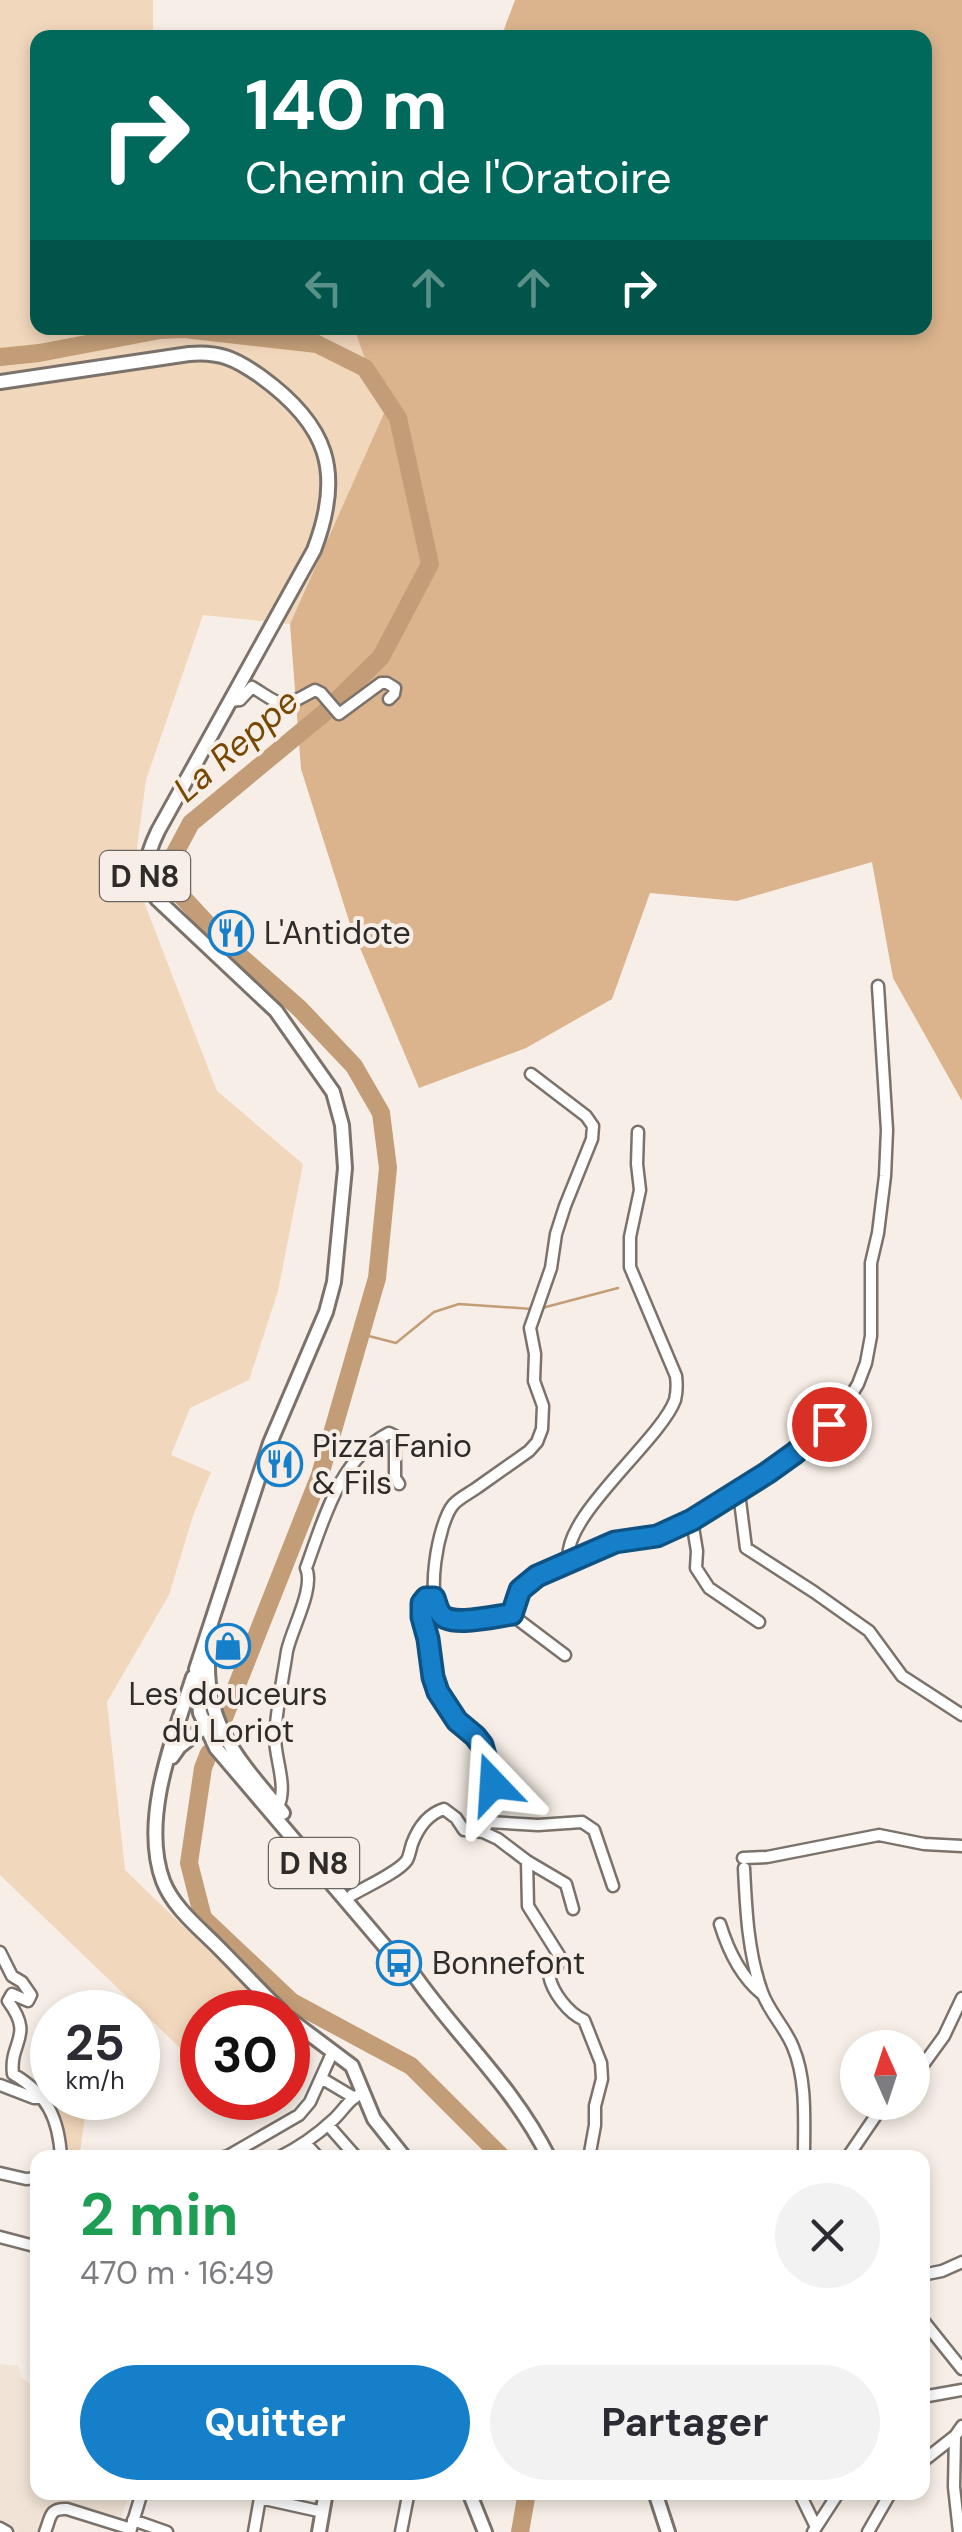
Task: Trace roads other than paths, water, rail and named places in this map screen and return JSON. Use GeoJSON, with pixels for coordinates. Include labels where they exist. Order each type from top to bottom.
{"type":"FeatureCollection","features":[{"type":"Feature","properties":{"kind":"main road","name":"D N8"},"geometry":{"type":"LineString","coordinates":[[0,382],[216,353],[242,363],[272,385],[310,421],[322,443],[328,472],[326,509],[314,550],[151,846],[145,874],[146,884],[158,900],[276,1010],[327,1080],[338,1104],[344,1144],[345,1168],[331,1296],[274,1432],[196,1669],[198,1700],[216,1748],[415,1977]]}},
{"type":"Feature","properties":{"kind":"main road","name":"D N8"},"geometry":{"type":"LineString","coordinates":[[214,1619],[208,1722],[246,1776],[266,1792],[505,2086],[545,2150]]}},
{"type":"Feature","properties":{"kind":"main road"},"geometry":{"type":"LineString","coordinates":[[196,1669],[165,1768],[156,1830],[163,1880],[182,1910],[260,1990]]}},
{"type":"Feature","properties":{"kind":"main road"},"geometry":{"type":"LineString","coordinates":[[177,1727],[208,1722]]}},
{"type":"Feature","properties":{"kind":"main road"},"geometry":{"type":"LineString","coordinates":[[165,1768],[179,1747],[208,1722]]}},
{"type":"Feature","properties":{"kind":"main road"},"geometry":{"type":"LineString","coordinates":[[188,1740],[216,1748]]}},
{"type":"Feature","properties":{"kind":"main road"},"geometry":{"type":"LineString","coordinates":[[310,2034],[352,2066],[358,2095],[399,2150]]}},
{"type":"Feature","properties":{"kind":"main road"},"geometry":{"type":"LineString","coordinates":[[319,2532],[325,2500]]}},
{"type":"Feature","properties":{"kind":"main road"},"geometry":{"type":"LineString","coordinates":[[473,2500],[485,2532]]}},
{"type":"Feature","properties":{"kind":"main road"},"geometry":{"type":"LineString","coordinates":[[658,2500],[668,2532]]}},
{"type":"Feature","properties":{"kind":"street"},"geometry":{"type":"LineString","coordinates":[[230,701],[240,700],[252,686],[281,704],[290,705],[315,690],[339,714],[381,683],[395,688],[388,699]]}},
{"type":"Feature","properties":{"kind":"street"},"geometry":{"type":"LineString","coordinates":[[512,1614],[520,1590],[537,1576],[615,1542],[657,1536],[738,1492],[795,1453],[841,1412],[858,1384],[871,1336],[871,1263],[884,1176],[886,1130],[878,986]]}},
{"type":"Feature","properties":{"kind":"street"},"geometry":{"type":"LineString","coordinates":[[532,1074],[586,1116],[593,1126],[592,1139],[556,1234],[551,1268],[530,1328],[536,1354],[534,1382],[543,1406],[542,1429],[529,1451],[453,1505],[442,1524],[434,1556],[434,1598],[438,1612],[455,1621],[512,1614],[564,1655]]}},
{"type":"Feature","properties":{"kind":"street"},"geometry":{"type":"LineString","coordinates":[[569,1562],[566,1550],[575,1533],[614,1476],[660,1426],[677,1388],[676,1376],[630,1268],[630,1238],[640,1190],[638,1132]]}},
{"type":"Feature","properties":{"kind":"street"},"geometry":{"type":"LineString","coordinates":[[278,1808],[282,1792],[275,1739],[288,1648],[306,1597],[310,1576],[306,1568],[333,1493],[365,1451],[389,1433],[395,1436],[394,1478],[398,1484]]}},
{"type":"Feature","properties":{"kind":"street"},"geometry":{"type":"LineString","coordinates":[[738,1492],[746,1548],[868,1632],[902,1676],[962,1714]]}},
{"type":"Feature","properties":{"kind":"street"},"geometry":{"type":"LineString","coordinates":[[692,1520],[696,1568],[709,1588],[759,1622]]}},
{"type":"Feature","properties":{"kind":"street"},"geometry":{"type":"LineString","coordinates":[[434,1598],[426,1598],[422,1603],[433,1677],[457,1721],[482,1745],[493,1784],[487,1827]]}},
{"type":"Feature","properties":{"kind":"street"},"geometry":{"type":"LineString","coordinates":[[352,1895],[407,1861],[425,1821],[444,1809],[464,1830],[582,1822],[594,1830],[614,1886]]}},
{"type":"Feature","properties":{"kind":"street"},"geometry":{"type":"LineString","coordinates":[[487,1827],[527,1861],[566,1884],[573,1909]]}},
{"type":"Feature","properties":{"kind":"street"},"geometry":{"type":"LineString","coordinates":[[762,1994],[747,1927],[744,1863],[878,1835],[962,1846]]}},
{"type":"Feature","properties":{"kind":"street"},"geometry":{"type":"LineString","coordinates":[[527,1861],[528,1906],[562,1960],[549,1975],[550,1982],[570,2012],[584,2020],[600,2063],[602,2078],[591,2150]]}},
{"type":"Feature","properties":{"kind":"street"},"geometry":{"type":"LineString","coordinates":[[720,1924],[738,1967],[762,1994],[795,2052],[804,2099],[804,2150]]}},
{"type":"Feature","properties":{"kind":"street"},"geometry":{"type":"LineString","coordinates":[[0,1952],[12,1976],[30,1994]]}},
{"type":"Feature","properties":{"kind":"street"},"geometry":{"type":"LineString","coordinates":[[30,1998],[28,2001],[12,1994],[8,2001],[16,2010],[22,2032],[12,2062],[13,2074],[30,2084]]}},
{"type":"Feature","properties":{"kind":"street"},"geometry":{"type":"LineString","coordinates":[[930,2055],[962,1998]]}},
{"type":"Feature","properties":{"kind":"street"},"geometry":{"type":"LineString","coordinates":[[238,2150],[299,2115],[310,2102],[333,2052]]}},
{"type":"Feature","properties":{"kind":"street"},"geometry":{"type":"LineString","coordinates":[[292,2150],[358,2095],[321,2078]]}},
{"type":"Feature","properties":{"kind":"street"},"geometry":{"type":"LineString","coordinates":[[0,2086],[30,2097]]}},
{"type":"Feature","properties":{"kind":"street"},"geometry":{"type":"LineString","coordinates":[[54,2120],[60,2132],[61,2150]]}},
{"type":"Feature","properties":{"kind":"street"},"geometry":{"type":"LineString","coordinates":[[852,2150],[873,2120]]}},
{"type":"Feature","properties":{"kind":"street"},"geometry":{"type":"LineString","coordinates":[[258,2138],[260,2124]]}},
{"type":"Feature","properties":{"kind":"street"},"geometry":{"type":"LineString","coordinates":[[328,2124],[350,2150]]}},
{"type":"Feature","properties":{"kind":"street"},"geometry":{"type":"LineString","coordinates":[[305,2143],[312,2150]]}},
{"type":"Feature","properties":{"kind":"street"},"geometry":{"type":"LineString","coordinates":[[0,2173],[30,2179]]}},
{"type":"Feature","properties":{"kind":"street"},"geometry":{"type":"LineString","coordinates":[[0,2238],[30,2246]]}},
{"type":"Feature","properties":{"kind":"street"},"geometry":{"type":"LineString","coordinates":[[930,2273],[962,2262]]}},
{"type":"Feature","properties":{"kind":"street"},"geometry":{"type":"LineString","coordinates":[[930,2329],[962,2369]]}},
{"type":"Feature","properties":{"kind":"street"},"geometry":{"type":"LineString","coordinates":[[930,2396],[962,2390]]}},
{"type":"Feature","properties":{"kind":"street"},"geometry":{"type":"LineString","coordinates":[[930,2455],[958,2432]]}},
{"type":"Feature","properties":{"kind":"street"},"geometry":{"type":"LineString","coordinates":[[958,2432],[954,2487],[959,2532]]}},
{"type":"Feature","properties":{"kind":"street"},"geometry":{"type":"LineString","coordinates":[[131,2527],[139,2500]]}},
{"type":"Feature","properties":{"kind":"street"},"geometry":{"type":"LineString","coordinates":[[254,2532],[260,2500]]}},
{"type":"Feature","properties":{"kind":"street"},"geometry":{"type":"LineString","coordinates":[[269,2500],[323,2512]]}},
{"type":"Feature","properties":{"kind":"street"},"geometry":{"type":"LineString","coordinates":[[401,2532],[407,2500]]}},
{"type":"Feature","properties":{"kind":"street"},"geometry":{"type":"LineString","coordinates":[[801,2500],[814,2530]]}},
{"type":"Feature","properties":{"kind":"street"},"geometry":{"type":"LineString","coordinates":[[814,2530],[834,2500]]}},
{"type":"Feature","properties":{"kind":"street"},"geometry":{"type":"LineString","coordinates":[[868,2532],[886,2500]]}},
{"type":"Feature","properties":{"kind":"street"},"geometry":{"type":"LineString","coordinates":[[46,2532],[57,2508],[167,2532]]}},
{"type":"Feature","properties":{"kind":"street"},"geometry":{"type":"LineString","coordinates":[[0,2528],[7,2532]]}},
{"type":"Feature","properties":{"kind":"waterway","name":"La Reppe"},"geometry":{"type":"LineString","coordinates":[[0,357],[134,335]]}},
{"type":"Feature","properties":{"kind":"waterway","name":"La Reppe"},"geometry":{"type":"LineString","coordinates":[[224,1718],[320,1475],[377,1278],[388,1168],[381,1113],[354,1066],[299,1008],[225,943],[176,890],[168,866],[191,823],[324,713],[381,657],[430,564],[398,418],[365,368],[317,344],[237,335]]}},
{"type":"Feature","properties":{"kind":"waterway"},"geometry":{"type":"LineString","coordinates":[[542,1308],[618,1288]]}},
{"type":"Feature","properties":{"kind":"waterway"},"geometry":{"type":"LineString","coordinates":[[361,1334],[396,1343],[434,1312],[459,1304],[532,1309]]}},
{"type":"Feature","properties":{"kind":"waterway","name":"La Reppe"},"geometry":{"type":"LineString","coordinates":[[209,1753],[203,1768],[189,1863],[203,1918],[292,2002],[411,2066],[495,2150]]}},
{"type":"Feature","properties":{"kind":"waterway","name":"La Reppe"},"geometry":{"type":"LineString","coordinates":[[520,2532],[526,2500]]}},
{"type":"Feature","properties":{"kind":"place","name":"L'Antidote"},"geometry":{"type":"Point","coordinates":[231,933]}},
{"type":"Feature","properties":{"kind":"place","name":"Pizza Fanio & Fils"},"geometry":{"type":"Point","coordinates":[280,1464]}},
{"type":"Feature","properties":{"kind":"place","name":"Les douceurs du Loriot"},"geometry":{"type":"Point","coordinates":[228,1646]}},
{"type":"Feature","properties":{"kind":"place","name":"Bonnefont"},"geometry":{"type":"Point","coordinates":[399,1963]}}]}
